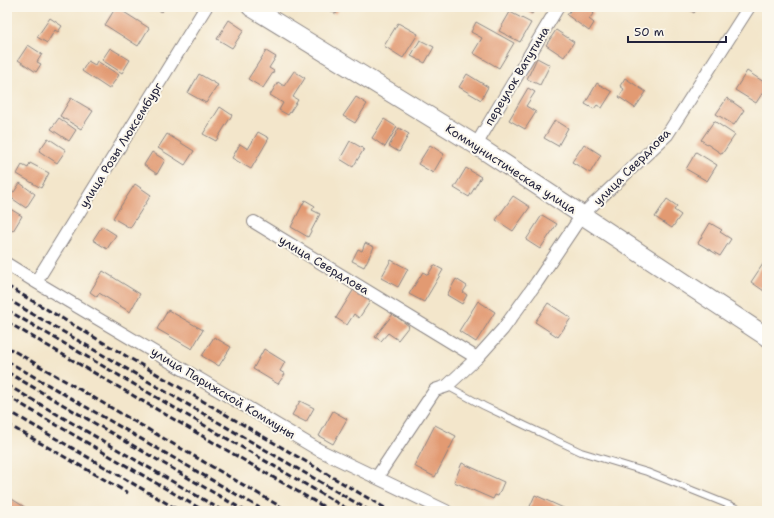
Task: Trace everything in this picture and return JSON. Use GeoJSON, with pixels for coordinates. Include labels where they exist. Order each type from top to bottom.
{"type":"FeatureCollection","features":[{"type":"Feature","properties":{"kind":"street","name":"улица Розы Люксембург"},"geometry":{"type":"LineString","coordinates":[[36,282],[206,7]]}},
{"type":"Feature","properties":{"kind":"street","name":"Коммунистическая улица"},"geometry":{"type":"LineString","coordinates":[[251,7],[476,145],[767,336]]}},
{"type":"Feature","properties":{"kind":"street","name":"переулок Ватутина"},"geometry":{"type":"LineString","coordinates":[[476,145],[558,7]]}},
{"type":"Feature","properties":{"kind":"street","name":"улица Свердлова"},"geometry":{"type":"LineString","coordinates":[[377,477],[435,390],[447,386],[477,358],[503,329],[582,215],[667,135],[749,7]]}},
{"type":"Feature","properties":{"kind":"street","name":"улица Свердлова"},"geometry":{"type":"LineString","coordinates":[[254,222],[477,358]]}},
{"type":"Feature","properties":{"kind":"street","name":"улица Парижской Коммуны"},"geometry":{"type":"LineString","coordinates":[[7,264],[319,450],[446,511]]}},
{"type":"Feature","properties":{"kind":"lane"},"geometry":{"type":"LineString","coordinates":[[447,386],[484,406],[581,452],[647,472],[744,511]]}},
{"type":"Feature","properties":{"kind":"building"},"geometry":{"type":"Polygon","coordinates":[[[116,7],[149,28],[138,46],[105,25],[116,7]]]}},
{"type":"Feature","properties":{"kind":"building"},"geometry":{"type":"Polygon","coordinates":[[[153,7],[165,7],[162,12],[153,7]]]}},
{"type":"Feature","properties":{"kind":"building"},"geometry":{"type":"Polygon","coordinates":[[[325,7],[340,7],[336,14],[325,7]]]}},
{"type":"Feature","properties":{"kind":"building"},"geometry":{"type":"Polygon","coordinates":[[[521,7],[536,7],[532,14],[521,7]]]}},
{"type":"Feature","properties":{"kind":"building"},"geometry":{"type":"Polygon","coordinates":[[[573,7],[586,7],[594,13],[589,19],[594,23],[589,31],[567,15],[573,7]]]}},
{"type":"Feature","properties":{"kind":"building"},"geometry":{"type":"Polygon","coordinates":[[[685,7],[699,7],[694,13],[685,7]]]}},
{"type":"Feature","properties":{"kind":"building"},"geometry":{"type":"Polygon","coordinates":[[[510,12],[531,23],[520,42],[499,31],[510,12]]]}},
{"type":"Feature","properties":{"kind":"building"},"geometry":{"type":"Polygon","coordinates":[[[50,18],[62,26],[58,32],[55,30],[47,43],[37,37],[50,18]]]}},
{"type":"Feature","properties":{"kind":"building"},"geometry":{"type":"Polygon","coordinates":[[[229,20],[244,30],[232,48],[217,39],[229,20]]]}},
{"type":"Feature","properties":{"kind":"building"},"geometry":{"type":"Polygon","coordinates":[[[476,22],[514,43],[499,68],[473,53],[482,38],[471,32],[476,22]]]}},
{"type":"Feature","properties":{"kind":"building"},"geometry":{"type":"Polygon","coordinates":[[[398,23],[418,34],[403,58],[384,46],[398,23]]]}},
{"type":"Feature","properties":{"kind":"building"},"geometry":{"type":"Polygon","coordinates":[[[556,30],[574,42],[564,57],[546,45],[556,30]]]}},
{"type":"Feature","properties":{"kind":"building"},"geometry":{"type":"Polygon","coordinates":[[[420,40],[434,47],[425,63],[411,56],[420,40]]]}},
{"type":"Feature","properties":{"kind":"building"},"geometry":{"type":"Polygon","coordinates":[[[28,45],[42,54],[37,62],[41,64],[36,72],[18,60],[28,45]]]}},
{"type":"Feature","properties":{"kind":"building"},"geometry":{"type":"Polygon","coordinates":[[[110,48],[130,60],[122,73],[102,60],[110,48]]]}},
{"type":"Feature","properties":{"kind":"building"},"geometry":{"type":"Polygon","coordinates":[[[266,51],[276,57],[269,68],[274,71],[263,88],[248,79],[266,51]]]}},
{"type":"Feature","properties":{"kind":"building"},"geometry":{"type":"Polygon","coordinates":[[[537,58],[550,65],[540,85],[527,79],[537,58]]]}},
{"type":"Feature","properties":{"kind":"building"},"geometry":{"type":"Polygon","coordinates":[[[88,61],[95,65],[97,61],[119,75],[109,89],[82,71],[88,61]]]}},
{"type":"Feature","properties":{"kind":"building"},"geometry":{"type":"Polygon","coordinates":[[[294,71],[305,78],[293,97],[298,100],[288,115],[279,110],[283,103],[270,95],[278,82],[284,86],[294,71]]]}},
{"type":"Feature","properties":{"kind":"building"},"geometry":{"type":"Polygon","coordinates":[[[747,71],[767,84],[756,103],[735,90],[747,71]]]}},
{"type":"Feature","properties":{"kind":"building"},"geometry":{"type":"Polygon","coordinates":[[[199,74],[218,85],[206,103],[188,93],[199,74]]]}},
{"type":"Feature","properties":{"kind":"building"},"geometry":{"type":"Polygon","coordinates":[[[467,74],[488,87],[481,100],[459,87],[467,74]]]}},
{"type":"Feature","properties":{"kind":"building"},"geometry":{"type":"Polygon","coordinates":[[[625,78],[646,92],[635,108],[619,97],[624,89],[620,86],[625,78]]]}},
{"type":"Feature","properties":{"kind":"building"},"geometry":{"type":"Polygon","coordinates":[[[597,83],[612,92],[602,108],[597,105],[594,109],[585,104],[597,83]]]}},
{"type":"Feature","properties":{"kind":"building"},"geometry":{"type":"Polygon","coordinates":[[[528,88],[535,92],[526,106],[536,112],[525,129],[509,120],[528,88]]]}},
{"type":"Feature","properties":{"kind":"building"},"geometry":{"type":"Polygon","coordinates":[[[356,97],[367,104],[355,123],[343,116],[356,97]]]}},
{"type":"Feature","properties":{"kind":"building"},"geometry":{"type":"Polygon","coordinates":[[[71,98],[93,111],[81,129],[60,116],[71,98]]]}},
{"type":"Feature","properties":{"kind":"building"},"geometry":{"type":"Polygon","coordinates":[[[727,98],[744,110],[734,125],[716,114],[727,98]]]}},
{"type":"Feature","properties":{"kind":"building"},"geometry":{"type":"Polygon","coordinates":[[[220,107],[232,115],[216,141],[203,134],[220,107]]]}},
{"type":"Feature","properties":{"kind":"building"},"geometry":{"type":"Polygon","coordinates":[[[59,118],[76,130],[69,141],[51,129],[59,118]]]}},
{"type":"Feature","properties":{"kind":"building"},"geometry":{"type":"Polygon","coordinates":[[[384,119],[397,127],[385,147],[372,138],[384,119]]]}},
{"type":"Feature","properties":{"kind":"building"},"geometry":{"type":"Polygon","coordinates":[[[555,120],[568,128],[558,146],[544,138],[555,120]]]}},
{"type":"Feature","properties":{"kind":"building"},"geometry":{"type":"Polygon","coordinates":[[[714,121],[735,135],[722,154],[701,140],[714,121]]]}},
{"type":"Feature","properties":{"kind":"building"},"geometry":{"type":"Polygon","coordinates":[[[399,128],[409,134],[399,152],[389,146],[399,128]]]}},
{"type":"Feature","properties":{"kind":"building"},"geometry":{"type":"Polygon","coordinates":[[[258,132],[269,138],[251,169],[232,158],[240,144],[248,149],[258,132]]]}},
{"type":"Feature","properties":{"kind":"building"},"geometry":{"type":"Polygon","coordinates":[[[167,134],[194,151],[185,165],[158,148],[167,134]]]}},
{"type":"Feature","properties":{"kind":"building"},"geometry":{"type":"Polygon","coordinates":[[[48,138],[66,150],[57,163],[39,151],[48,138]]]}},
{"type":"Feature","properties":{"kind":"building"},"geometry":{"type":"Polygon","coordinates":[[[350,141],[364,149],[353,167],[340,159],[350,141]]]}},
{"type":"Feature","properties":{"kind":"building"},"geometry":{"type":"Polygon","coordinates":[[[584,144],[601,155],[590,173],[572,162],[584,144]]]}},
{"type":"Feature","properties":{"kind":"building"},"geometry":{"type":"Polygon","coordinates":[[[430,145],[444,154],[433,173],[418,164],[430,145]]]}},
{"type":"Feature","properties":{"kind":"building"},"geometry":{"type":"Polygon","coordinates":[[[152,152],[165,160],[157,174],[144,165],[152,152]]]}},
{"type":"Feature","properties":{"kind":"building"},"geometry":{"type":"Polygon","coordinates":[[[696,152],[717,165],[707,181],[686,169],[696,152]]]}},
{"type":"Feature","properties":{"kind":"building"},"geometry":{"type":"Polygon","coordinates":[[[30,163],[49,173],[41,188],[17,174],[22,165],[28,168],[30,163]]]}},
{"type":"Feature","properties":{"kind":"building"},"geometry":{"type":"Polygon","coordinates":[[[466,168],[481,177],[469,197],[454,188],[466,168]]]}},
{"type":"Feature","properties":{"kind":"building"},"geometry":{"type":"Polygon","coordinates":[[[20,183],[35,194],[26,208],[7,195],[10,190],[14,192],[20,183]]]}},
{"type":"Feature","properties":{"kind":"building"},"geometry":{"type":"Polygon","coordinates":[[[135,184],[151,195],[130,228],[113,218],[135,184]]]}},
{"type":"Feature","properties":{"kind":"building"},"geometry":{"type":"Polygon","coordinates":[[[513,196],[530,207],[513,231],[496,220],[513,196]]]}},
{"type":"Feature","properties":{"kind":"building"},"geometry":{"type":"Polygon","coordinates":[[[667,199],[677,206],[674,210],[681,215],[672,228],[655,217],[667,199]]]}},
{"type":"Feature","properties":{"kind":"building"},"geometry":{"type":"Polygon","coordinates":[[[305,200],[315,206],[312,210],[320,214],[308,237],[291,227],[305,200]]]}},
{"type":"Feature","properties":{"kind":"building"},"geometry":{"type":"Polygon","coordinates":[[[7,207],[22,216],[13,231],[7,227],[7,207]]]}},
{"type":"Feature","properties":{"kind":"building"},"geometry":{"type":"Polygon","coordinates":[[[542,215],[557,224],[540,249],[526,240],[542,215]]]}},
{"type":"Feature","properties":{"kind":"building"},"geometry":{"type":"Polygon","coordinates":[[[710,223],[722,230],[720,232],[731,239],[720,256],[698,243],[710,223]]]}},
{"type":"Feature","properties":{"kind":"building"},"geometry":{"type":"Polygon","coordinates":[[[102,226],[116,235],[107,249],[93,240],[102,226]]]}},
{"type":"Feature","properties":{"kind":"building"},"geometry":{"type":"Polygon","coordinates":[[[365,243],[374,247],[364,267],[352,261],[358,249],[362,251],[365,243]]]}},
{"type":"Feature","properties":{"kind":"building"},"geometry":{"type":"Polygon","coordinates":[[[767,258],[767,293],[751,282],[767,258]]]}},
{"type":"Feature","properties":{"kind":"building"},"geometry":{"type":"Polygon","coordinates":[[[391,260],[408,269],[398,287],[381,278],[391,260]]]}},
{"type":"Feature","properties":{"kind":"building"},"geometry":{"type":"Polygon","coordinates":[[[434,265],[443,270],[424,302],[409,294],[423,272],[428,275],[434,265]]]}},
{"type":"Feature","properties":{"kind":"building"},"geometry":{"type":"Polygon","coordinates":[[[103,271],[140,294],[130,312],[99,293],[97,297],[90,292],[103,271]]]}},
{"type":"Feature","properties":{"kind":"building"},"geometry":{"type":"Polygon","coordinates":[[[456,279],[467,286],[463,292],[467,295],[462,304],[447,295],[456,279]]]}},
{"type":"Feature","properties":{"kind":"building"},"geometry":{"type":"Polygon","coordinates":[[[354,289],[371,300],[359,318],[354,314],[347,325],[336,318],[354,289]]]}},
{"type":"Feature","properties":{"kind":"building"},"geometry":{"type":"Polygon","coordinates":[[[478,301],[495,312],[476,342],[459,331],[478,301]]]}},
{"type":"Feature","properties":{"kind":"building"},"geometry":{"type":"Polygon","coordinates":[[[548,303],[571,318],[558,337],[535,322],[548,303]]]}},
{"type":"Feature","properties":{"kind":"building"},"geometry":{"type":"Polygon","coordinates":[[[168,310],[203,330],[192,349],[157,329],[168,310]]]}},
{"type":"Feature","properties":{"kind":"building"},"geometry":{"type":"Polygon","coordinates":[[[393,314],[409,326],[398,340],[388,333],[381,341],[375,337],[393,314]]]}},
{"type":"Feature","properties":{"kind":"building"},"geometry":{"type":"Polygon","coordinates":[[[214,337],[231,347],[219,366],[202,356],[214,337]]]}},
{"type":"Feature","properties":{"kind":"building"},"geometry":{"type":"Polygon","coordinates":[[[264,349],[285,362],[280,371],[285,374],[278,384],[253,369],[264,349]]]}},
{"type":"Feature","properties":{"kind":"building"},"geometry":{"type":"Polygon","coordinates":[[[300,401],[314,408],[306,422],[292,415],[300,401]]]}},
{"type":"Feature","properties":{"kind":"building"},"geometry":{"type":"Polygon","coordinates":[[[333,411],[347,419],[333,444],[319,436],[333,411]]]}},
{"type":"Feature","properties":{"kind":"building"},"geometry":{"type":"Polygon","coordinates":[[[435,425],[456,436],[435,477],[414,466],[435,425]]]}},
{"type":"Feature","properties":{"kind":"building"},"geometry":{"type":"Polygon","coordinates":[[[462,463],[504,482],[498,496],[495,495],[493,499],[454,482],[462,463]]]}},
{"type":"Feature","properties":{"kind":"building"},"geometry":{"type":"Polygon","coordinates":[[[535,495],[570,511],[528,511],[535,495]]]}},
{"type":"Feature","properties":{"kind":"building"},"geometry":{"type":"Polygon","coordinates":[[[7,496],[31,511],[7,511],[7,496]]]}},
{"type":"Feature","properties":{"kind":"railway"},"geometry":{"type":"LineString","coordinates":[[7,286],[390,511]]}},
{"type":"Feature","properties":{"kind":"railway"},"geometry":{"type":"LineString","coordinates":[[7,299],[370,511]]}},
{"type":"Feature","properties":{"kind":"railway"},"geometry":{"type":"LineString","coordinates":[[7,310],[351,511]]}},
{"type":"Feature","properties":{"kind":"railway"},"geometry":{"type":"LineString","coordinates":[[7,322],[331,511]]}},
{"type":"Feature","properties":{"kind":"railway"},"geometry":{"type":"LineString","coordinates":[[7,347],[288,511]]}},
{"type":"Feature","properties":{"kind":"railway"},"geometry":{"type":"LineString","coordinates":[[7,361],[265,511]]}},
{"type":"Feature","properties":{"kind":"railway"},"geometry":{"type":"LineString","coordinates":[[7,372],[245,511]]}},
{"type":"Feature","properties":{"kind":"railway"},"geometry":{"type":"LineString","coordinates":[[7,385],[223,511]]}},
{"type":"Feature","properties":{"kind":"railway"},"geometry":{"type":"LineString","coordinates":[[7,396],[204,511]]}},
{"type":"Feature","properties":{"kind":"railway"},"geometry":{"type":"LineString","coordinates":[[7,410],[180,511]]}},
{"type":"Feature","properties":{"kind":"railway"},"geometry":{"type":"LineString","coordinates":[[7,424],[128,493]]}}]}
